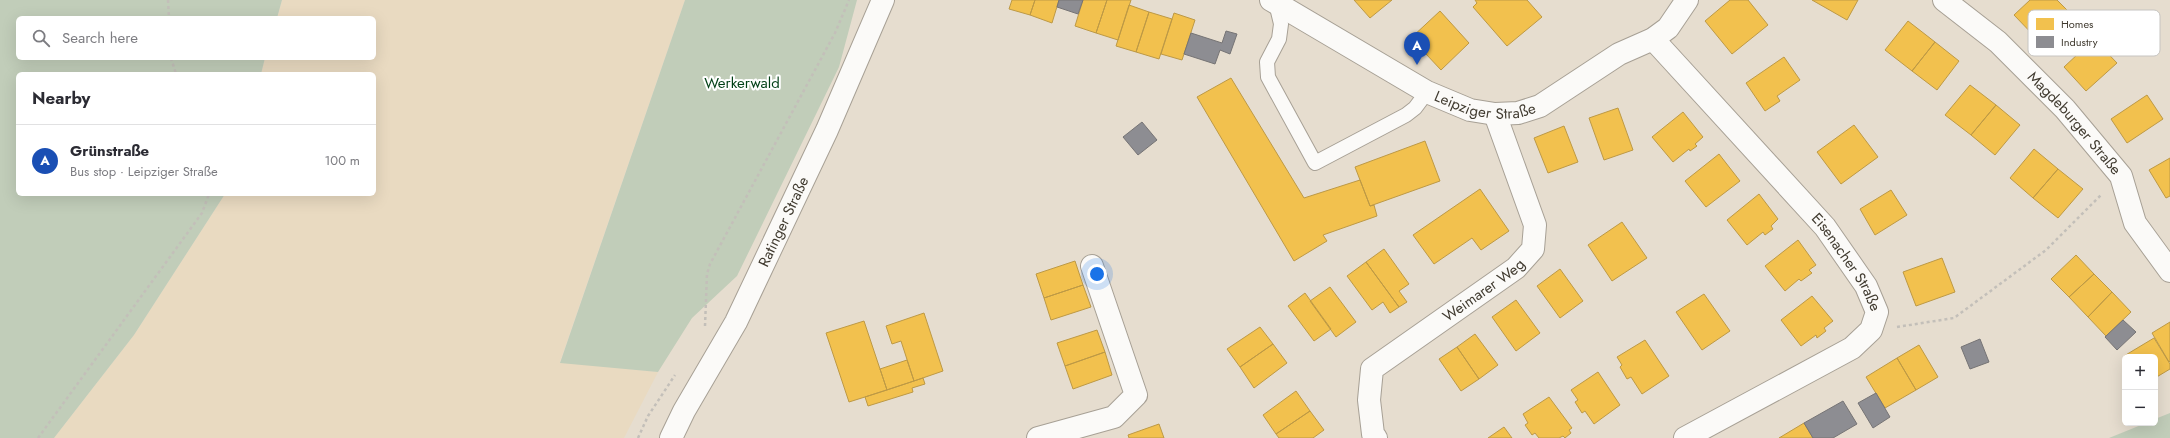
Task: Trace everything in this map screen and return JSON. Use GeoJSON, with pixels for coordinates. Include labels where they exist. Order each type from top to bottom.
{"type":"FeatureCollection","features":[{"type":"Feature","properties":{"kind":"street","name":"Ratinger Straße"},"geometry":{"type":"LineString","coordinates":[[671,438],[684,411],[736,322],[827,130],[883,0]]}},
{"type":"Feature","properties":{"kind":"street","name":"Leipziger Straße"},"geometry":{"type":"LineString","coordinates":[[1275,1],[1427,92],[1470,110],[1495,114],[1518,113],[1540,106],[1619,54],[1653,39],[1668,28],[1687,0]]}},
{"type":"Feature","properties":{"kind":"street","name":"Magdeburger Straße"},"geometry":{"type":"LineString","coordinates":[[1944,0],[1998,42],[2065,109],[2121,176],[2135,223],[2170,271]]}},
{"type":"Feature","properties":{"kind":"street","name":"Eisenacher Straße"},"geometry":{"type":"LineString","coordinates":[[1653,39],[1825,227],[1866,286],[1877,312],[1871,330],[1852,348],[1684,438]]}},
{"type":"Feature","properties":{"kind":"street","name":"Weimarer Weg"},"geometry":{"type":"LineString","coordinates":[[1376,438],[1373,434],[1369,400],[1372,369],[1516,268],[1533,249],[1534,225],[1495,114]]}},
{"type":"Feature","properties":{"kind":"street"},"geometry":{"type":"LineString","coordinates":[[1038,438],[1114,417],[1136,395],[1092,266]]}},
{"type":"Feature","properties":{"kind":"lane"},"geometry":{"type":"LineString","coordinates":[[1275,1],[1281,24],[1279,39],[1266,62],[1268,78],[1314,162],[1406,115],[1427,92]]}},
{"type":"Feature","properties":{"kind":"path"},"geometry":{"type":"LineString","coordinates":[[168,0],[169,16]]}},
{"type":"Feature","properties":{"kind":"path"},"geometry":{"type":"LineString","coordinates":[[702,332],[705,328],[707,274],[710,264],[835,33],[849,0]]}},
{"type":"Feature","properties":{"kind":"path"},"geometry":{"type":"LineString","coordinates":[[172,60],[175,72]]}},
{"type":"Feature","properties":{"kind":"path"},"geometry":{"type":"LineString","coordinates":[[1871,330],[1954,318],[2046,250],[2121,176]]}},
{"type":"Feature","properties":{"kind":"path"},"geometry":{"type":"LineString","coordinates":[[38,438],[202,213],[208,196]]}},
{"type":"Feature","properties":{"kind":"path"},"geometry":{"type":"LineString","coordinates":[[638,438],[648,416],[678,370]]}},
{"type":"Feature","properties":{"kind":"shaded area"},"geometry":{"type":"Polygon","coordinates":[[[282,0],[685,0],[560,362],[658,372],[624,438],[54,438],[134,335],[224,196],[376,196],[376,72],[262,72],[264,60],[376,60],[376,16],[278,16],[282,0]]]}},
{"type":"Feature","properties":{"kind":"green space"},"geometry":{"type":"Polygon","coordinates":[[[0,0],[282,0],[278,16],[16,16],[16,60],[264,60],[262,72],[16,72],[16,196],[224,196],[134,335],[54,438],[0,438],[0,0]]]}},
{"type":"Feature","properties":{"kind":"green space","name":"Werkerwald"},"geometry":{"type":"Polygon","coordinates":[[[685,0],[857,0],[839,67],[737,276],[692,318],[658,372],[560,363],[685,0]]]}},
{"type":"Feature","properties":{"kind":"green space"},"geometry":{"type":"Polygon","coordinates":[[[2170,413],[2170,438],[2109,438],[2139,426],[2158,426],[2158,418],[2170,413]]]}},
{"type":"Feature","properties":{"kind":"building: Homes"},"geometry":{"type":"Polygon","coordinates":[[[1012,0],[1035,0],[1030,15],[1009,9],[1012,0]]]}},
{"type":"Feature","properties":{"kind":"building: Homes"},"geometry":{"type":"Polygon","coordinates":[[[1035,0],[1059,0],[1052,23],[1030,15],[1035,0]]]}},
{"type":"Feature","properties":{"kind":"building: Homes"},"geometry":{"type":"Polygon","coordinates":[[[1083,0],[1107,0],[1096,33],[1075,26],[1083,0]]]}},
{"type":"Feature","properties":{"kind":"building: Homes"},"geometry":{"type":"Polygon","coordinates":[[[1107,0],[1131,0],[1118,40],[1096,33],[1107,0]]]}},
{"type":"Feature","properties":{"kind":"building: Homes"},"geometry":{"type":"Polygon","coordinates":[[[1354,0],[1392,0],[1370,18],[1354,0]]]}},
{"type":"Feature","properties":{"kind":"building: Homes"},"geometry":{"type":"Polygon","coordinates":[[[1475,0],[1527,0],[1542,17],[1507,46],[1473,7],[1477,3],[1475,0]]]}},
{"type":"Feature","properties":{"kind":"building: Homes"},"geometry":{"type":"Polygon","coordinates":[[[1730,0],[1748,0],[1768,25],[1732,54],[1705,21],[1730,0]]]}},
{"type":"Feature","properties":{"kind":"building: Homes"},"geometry":{"type":"Polygon","coordinates":[[[1812,0],[1858,0],[1847,20],[1812,0]]]}},
{"type":"Feature","properties":{"kind":"building: Homes"},"geometry":{"type":"Polygon","coordinates":[[[2030,0],[2057,0],[2067,10],[2028,10],[2028,30],[2014,15],[2030,0]]]}},
{"type":"Feature","properties":{"kind":"building: Homes"},"geometry":{"type":"Polygon","coordinates":[[[1129,5],[1149,12],[1136,52],[1116,46],[1129,5]]]}},
{"type":"Feature","properties":{"kind":"building: Homes"},"geometry":{"type":"Polygon","coordinates":[[[1440,11],[1469,43],[1441,70],[1411,38],[1440,11]]]}},
{"type":"Feature","properties":{"kind":"building: Homes"},"geometry":{"type":"Polygon","coordinates":[[[1149,12],[1172,19],[1159,59],[1136,52],[1149,12]]]}},
{"type":"Feature","properties":{"kind":"building: Homes"},"geometry":{"type":"Polygon","coordinates":[[[1174,13],[1195,20],[1182,60],[1161,54],[1174,13]]]}},
{"type":"Feature","properties":{"kind":"building: Homes"},"geometry":{"type":"Polygon","coordinates":[[[1908,21],[1935,42],[1912,71],[1885,50],[1908,21]]]}},
{"type":"Feature","properties":{"kind":"building: Homes"},"geometry":{"type":"Polygon","coordinates":[[[1935,42],[1959,61],[1937,90],[1912,71],[1935,42]]]}},
{"type":"Feature","properties":{"kind":"building: Homes"},"geometry":{"type":"Polygon","coordinates":[[[2076,56],[2110,56],[2117,63],[2086,91],[2064,67],[2076,56]]]}},
{"type":"Feature","properties":{"kind":"building: Homes"},"geometry":{"type":"Polygon","coordinates":[[[1784,57],[1800,80],[1777,96],[1780,101],[1765,111],[1746,83],[1784,57]]]}},
{"type":"Feature","properties":{"kind":"building: Homes"},"geometry":{"type":"Polygon","coordinates":[[[1231,78],[1304,198],[1360,180],[1370,206],[1374,205],[1377,216],[1323,235],[1327,241],[1294,261],[1197,97],[1231,78]]]}},
{"type":"Feature","properties":{"kind":"building: Homes"},"geometry":{"type":"Polygon","coordinates":[[[1970,85],[1996,105],[1971,135],[1945,115],[1970,85]]]}},
{"type":"Feature","properties":{"kind":"building: Homes"},"geometry":{"type":"Polygon","coordinates":[[[2147,95],[2163,119],[2127,143],[2111,119],[2147,95]]]}},
{"type":"Feature","properties":{"kind":"building: Homes"},"geometry":{"type":"Polygon","coordinates":[[[1996,105],[2020,125],[1995,155],[1971,135],[1996,105]]]}},
{"type":"Feature","properties":{"kind":"building: Homes"},"geometry":{"type":"Polygon","coordinates":[[[1618,108],[1633,150],[1604,160],[1589,118],[1618,108]]]}},
{"type":"Feature","properties":{"kind":"building: Homes"},"geometry":{"type":"Polygon","coordinates":[[[1683,112],[1703,137],[1695,144],[1697,146],[1690,151],[1689,149],[1673,162],[1652,137],[1683,112]]]}},
{"type":"Feature","properties":{"kind":"building: Homes"},"geometry":{"type":"Polygon","coordinates":[[[1854,125],[1878,157],[1841,184],[1817,152],[1854,125]]]}},
{"type":"Feature","properties":{"kind":"building: Homes"},"geometry":{"type":"Polygon","coordinates":[[[1564,126],[1578,162],[1548,173],[1534,138],[1564,126]]]}},
{"type":"Feature","properties":{"kind":"building: Homes"},"geometry":{"type":"Polygon","coordinates":[[[1425,141],[1440,181],[1370,206],[1355,167],[1425,141]]]}},
{"type":"Feature","properties":{"kind":"building: Homes"},"geometry":{"type":"Polygon","coordinates":[[[2034,149],[2058,169],[2033,198],[2010,178],[2034,149]]]}},
{"type":"Feature","properties":{"kind":"building: Homes"},"geometry":{"type":"Polygon","coordinates":[[[1719,154],[1740,181],[1706,207],[1685,181],[1719,154]]]}},
{"type":"Feature","properties":{"kind":"building: Homes"},"geometry":{"type":"Polygon","coordinates":[[[2170,158],[2170,196],[2166,198],[2149,170],[2170,158]]]}},
{"type":"Feature","properties":{"kind":"building: Homes"},"geometry":{"type":"Polygon","coordinates":[[[2058,169],[2083,189],[2058,218],[2033,198],[2058,169]]]}},
{"type":"Feature","properties":{"kind":"building: Homes"},"geometry":{"type":"Polygon","coordinates":[[[1480,189],[1509,231],[1481,250],[1472,238],[1434,264],[1413,235],[1480,189]]]}},
{"type":"Feature","properties":{"kind":"building: Homes"},"geometry":{"type":"Polygon","coordinates":[[[1891,190],[1907,215],[1875,235],[1860,209],[1891,190]]]}},
{"type":"Feature","properties":{"kind":"building: Homes"},"geometry":{"type":"Polygon","coordinates":[[[1759,194],[1778,219],[1771,226],[1773,229],[1765,235],[1763,232],[1747,245],[1727,220],[1759,194]]]}},
{"type":"Feature","properties":{"kind":"building: Homes"},"geometry":{"type":"Polygon","coordinates":[[[1622,222],[1647,258],[1612,281],[1588,245],[1622,222]]]}},
{"type":"Feature","properties":{"kind":"building: Homes"},"geometry":{"type":"Polygon","coordinates":[[[1798,240],[1816,265],[1809,270],[1812,273],[1801,281],[1799,279],[1785,291],[1765,266],[1798,240]]]}},
{"type":"Feature","properties":{"kind":"building: Homes"},"geometry":{"type":"Polygon","coordinates":[[[1384,249],[1409,284],[1399,291],[1407,302],[1399,307],[1366,262],[1384,249]]]}},
{"type":"Feature","properties":{"kind":"building: Homes"},"geometry":{"type":"Polygon","coordinates":[[[2076,255],[2094,274],[2069,297],[2051,279],[2076,255]]]}},
{"type":"Feature","properties":{"kind":"building: Homes"},"geometry":{"type":"Polygon","coordinates":[[[1942,258],[1955,292],[1916,306],[1903,272],[1942,258]]]}},
{"type":"Feature","properties":{"kind":"building: Homes"},"geometry":{"type":"Polygon","coordinates":[[[1075,261],[1083,285],[1044,298],[1036,274],[1075,261]]]}},
{"type":"Feature","properties":{"kind":"building: Homes"},"geometry":{"type":"Polygon","coordinates":[[[1366,262],[1399,307],[1390,313],[1383,302],[1372,310],[1347,276],[1366,262]]]}},
{"type":"Feature","properties":{"kind":"building: Homes"},"geometry":{"type":"Polygon","coordinates":[[[1560,269],[1583,301],[1560,318],[1537,286],[1560,269]]]}},
{"type":"Feature","properties":{"kind":"building: Homes"},"geometry":{"type":"Polygon","coordinates":[[[2094,274],[2112,292],[2088,317],[2069,297],[2094,274]]]}},
{"type":"Feature","properties":{"kind":"building: Homes"},"geometry":{"type":"Polygon","coordinates":[[[1083,285],[1091,307],[1051,320],[1044,298],[1083,285]]]}},
{"type":"Feature","properties":{"kind":"building: Homes"},"geometry":{"type":"Polygon","coordinates":[[[1330,287],[1356,322],[1336,337],[1310,301],[1330,287]]]}},
{"type":"Feature","properties":{"kind":"building: Homes"},"geometry":{"type":"Polygon","coordinates":[[[2112,292],[2131,312],[2106,336],[2088,317],[2112,292]]]}},
{"type":"Feature","properties":{"kind":"building: Homes"},"geometry":{"type":"Polygon","coordinates":[[[1305,293],[1331,329],[1314,341],[1288,306],[1305,293]]]}},
{"type":"Feature","properties":{"kind":"building: Homes"},"geometry":{"type":"Polygon","coordinates":[[[1704,294],[1730,331],[1702,350],[1676,312],[1704,294]]]}},
{"type":"Feature","properties":{"kind":"building: Homes"},"geometry":{"type":"Polygon","coordinates":[[[1812,296],[1833,321],[1824,328],[1826,331],[1817,338],[1816,335],[1801,346],[1781,320],[1812,296]]]}},
{"type":"Feature","properties":{"kind":"building: Homes"},"geometry":{"type":"Polygon","coordinates":[[[1516,300],[1540,333],[1516,351],[1492,317],[1516,300]]]}},
{"type":"Feature","properties":{"kind":"building: Homes"},"geometry":{"type":"Polygon","coordinates":[[[924,313],[943,371],[914,381],[901,341],[892,344],[886,326],[924,313]]]}},
{"type":"Feature","properties":{"kind":"building: Homes"},"geometry":{"type":"Polygon","coordinates":[[[864,321],[887,390],[849,402],[826,333],[864,321]]]}},
{"type":"Feature","properties":{"kind":"building: Homes"},"geometry":{"type":"Polygon","coordinates":[[[2170,322],[2170,361],[2169,362],[2152,333],[2170,322]]]}},
{"type":"Feature","properties":{"kind":"building: Homes"},"geometry":{"type":"Polygon","coordinates":[[[1260,327],[1273,344],[1240,367],[1227,349],[1260,327]]]}},
{"type":"Feature","properties":{"kind":"building: Homes"},"geometry":{"type":"Polygon","coordinates":[[[1097,330],[1105,352],[1065,366],[1057,343],[1097,330]]]}},
{"type":"Feature","properties":{"kind":"building: Homes"},"geometry":{"type":"Polygon","coordinates":[[[1475,334],[1498,365],[1479,379],[1457,347],[1475,334]]]}},
{"type":"Feature","properties":{"kind":"building: Homes"},"geometry":{"type":"Polygon","coordinates":[[[2154,338],[2170,364],[2170,369],[2158,376],[2158,354],[2127,354],[2154,338]]]}},
{"type":"Feature","properties":{"kind":"building: Homes"},"geometry":{"type":"Polygon","coordinates":[[[1645,340],[1669,376],[1642,394],[1631,377],[1627,379],[1620,367],[1622,365],[1617,357],[1645,340]]]}},
{"type":"Feature","properties":{"kind":"building: Homes"},"geometry":{"type":"Polygon","coordinates":[[[1273,344],[1287,363],[1254,388],[1240,367],[1273,344]]]}},
{"type":"Feature","properties":{"kind":"building: Homes"},"geometry":{"type":"Polygon","coordinates":[[[1919,345],[1938,377],[1916,390],[1897,358],[1919,345]]]}},
{"type":"Feature","properties":{"kind":"building: Homes"},"geometry":{"type":"Polygon","coordinates":[[[1457,347],[1479,379],[1461,391],[1439,359],[1457,347]]]}},
{"type":"Feature","properties":{"kind":"building: Homes"},"geometry":{"type":"Polygon","coordinates":[[[1105,352],[1112,375],[1073,389],[1065,366],[1105,352]]]}},
{"type":"Feature","properties":{"kind":"building: Homes"},"geometry":{"type":"Polygon","coordinates":[[[1897,358],[1916,390],[1885,408],[1866,377],[1897,358]]]}},
{"type":"Feature","properties":{"kind":"building: Homes"},"geometry":{"type":"Polygon","coordinates":[[[907,360],[914,381],[887,390],[880,369],[907,360]]]}},
{"type":"Feature","properties":{"kind":"building: Homes"},"geometry":{"type":"Polygon","coordinates":[[[1598,372],[1620,405],[1594,424],[1585,411],[1582,413],[1575,402],[1578,400],[1571,390],[1598,372]]]}},
{"type":"Feature","properties":{"kind":"building: Homes"},"geometry":{"type":"Polygon","coordinates":[[[923,378],[925,384],[912,388],[913,392],[868,406],[865,397],[923,378]]]}},
{"type":"Feature","properties":{"kind":"building: Homes"},"geometry":{"type":"Polygon","coordinates":[[[1296,391],[1310,411],[1276,434],[1263,415],[1296,391]]]}},
{"type":"Feature","properties":{"kind":"building: Homes"},"geometry":{"type":"Polygon","coordinates":[[[1549,397],[1572,428],[1569,430],[1571,433],[1565,438],[1563,436],[1559,438],[1539,438],[1535,433],[1532,435],[1525,425],[1528,423],[1523,414],[1549,397]]]}},
{"type":"Feature","properties":{"kind":"building: Homes"},"geometry":{"type":"Polygon","coordinates":[[[1310,411],[1324,430],[1313,438],[1279,438],[1276,434],[1310,411]]]}},
{"type":"Feature","properties":{"kind":"building: Homes"},"geometry":{"type":"Polygon","coordinates":[[[1804,423],[1813,438],[1779,438],[1804,423]]]}},
{"type":"Feature","properties":{"kind":"building: Homes"},"geometry":{"type":"Polygon","coordinates":[[[1159,424],[1164,438],[1129,438],[1128,435],[1159,424]]]}},
{"type":"Feature","properties":{"kind":"building: Homes"},"geometry":{"type":"Polygon","coordinates":[[[1504,427],[1512,438],[1488,438],[1504,427]]]}},
{"type":"Feature","properties":{"kind":"building: Industry"},"geometry":{"type":"Polygon","coordinates":[[[1059,0],[1083,0],[1078,14],[1057,7],[1059,0]]]}},
{"type":"Feature","properties":{"kind":"building: Industry"},"geometry":{"type":"Polygon","coordinates":[[[1226,31],[1237,34],[1230,54],[1220,50],[1215,64],[1184,54],[1191,33],[1222,43],[1226,31]]]}},
{"type":"Feature","properties":{"kind":"building: Industry"},"geometry":{"type":"Polygon","coordinates":[[[1142,122],[1157,140],[1138,155],[1123,137],[1142,122]]]}},
{"type":"Feature","properties":{"kind":"building: Industry"},"geometry":{"type":"Polygon","coordinates":[[[2123,320],[2136,332],[2117,350],[2105,337],[2123,320]]]}},
{"type":"Feature","properties":{"kind":"building: Industry"},"geometry":{"type":"Polygon","coordinates":[[[1980,339],[1989,362],[1970,369],[1961,347],[1980,339]]]}},
{"type":"Feature","properties":{"kind":"building: Industry"},"geometry":{"type":"Polygon","coordinates":[[[1876,393],[1890,417],[1873,428],[1858,403],[1876,393]]]}},
{"type":"Feature","properties":{"kind":"building: Industry"},"geometry":{"type":"Polygon","coordinates":[[[1843,401],[1857,424],[1833,438],[1813,438],[1804,423],[1843,401]]]}},
{"type":"Feature","properties":{"kind":"place","name":"Grünstraße"},"geometry":{"type":"Point","coordinates":[1417,65]}}]}
